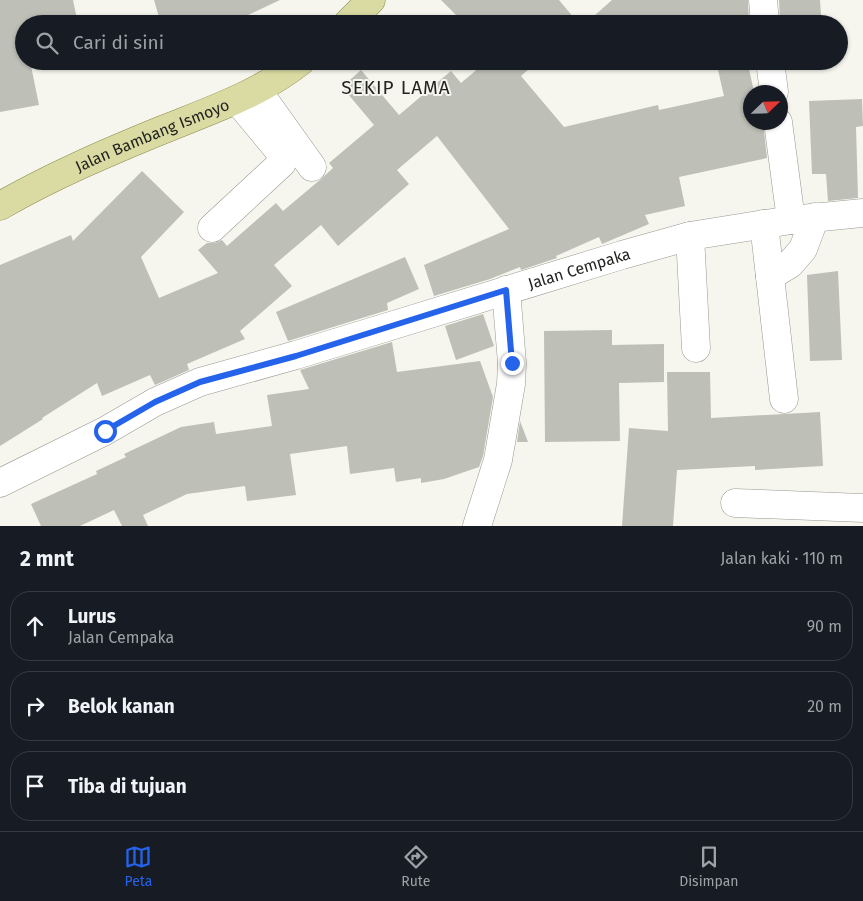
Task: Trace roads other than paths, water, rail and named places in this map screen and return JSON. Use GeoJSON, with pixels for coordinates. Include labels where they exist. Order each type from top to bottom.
{"type":"FeatureCollection","features":[{"type":"Feature","properties":{"kind":"main road"},"geometry":{"type":"LineString","coordinates":[[356,15],[370,0]]}},
{"type":"Feature","properties":{"kind":"main road","name":"Jalan Bambang Ismoyo"},"geometry":{"type":"LineString","coordinates":[[0,206],[38,184],[115,149],[247,95],[287,70]]}},
{"type":"Feature","properties":{"kind":"street"},"geometry":{"type":"LineString","coordinates":[[763,0],[764,15]]}},
{"type":"Feature","properties":{"kind":"street"},"geometry":{"type":"LineString","coordinates":[[771,70],[773,85]]}},
{"type":"Feature","properties":{"kind":"street"},"geometry":{"type":"LineString","coordinates":[[247,95],[288,148],[312,167]]}},
{"type":"Feature","properties":{"kind":"street"},"geometry":{"type":"LineString","coordinates":[[770,276],[790,264],[804,249],[803,219],[780,130]]}},
{"type":"Feature","properties":{"kind":"street"},"geometry":{"type":"LineString","coordinates":[[212,228],[282,163],[288,148]]}},
{"type":"Feature","properties":{"kind":"street","name":"Jalan Cempaka"},"geometry":{"type":"LineString","coordinates":[[0,483],[105,431],[155,402],[200,382],[296,356],[506,290],[690,236],[764,224],[863,213]]}},
{"type":"Feature","properties":{"kind":"street"},"geometry":{"type":"LineString","coordinates":[[764,224],[784,399]]}},
{"type":"Feature","properties":{"kind":"street"},"geometry":{"type":"LineString","coordinates":[[690,236],[696,348]]}},
{"type":"Feature","properties":{"kind":"street"},"geometry":{"type":"LineString","coordinates":[[478,526],[498,460],[511,384],[512,363],[506,290]]}},
{"type":"Feature","properties":{"kind":"street"},"geometry":{"type":"LineString","coordinates":[[735,503],[863,508]]}},
{"type":"Feature","properties":{"kind":"district","name":"SEKIP LAMA"},"geometry":{"type":"Point","coordinates":[396,87]}}]}
